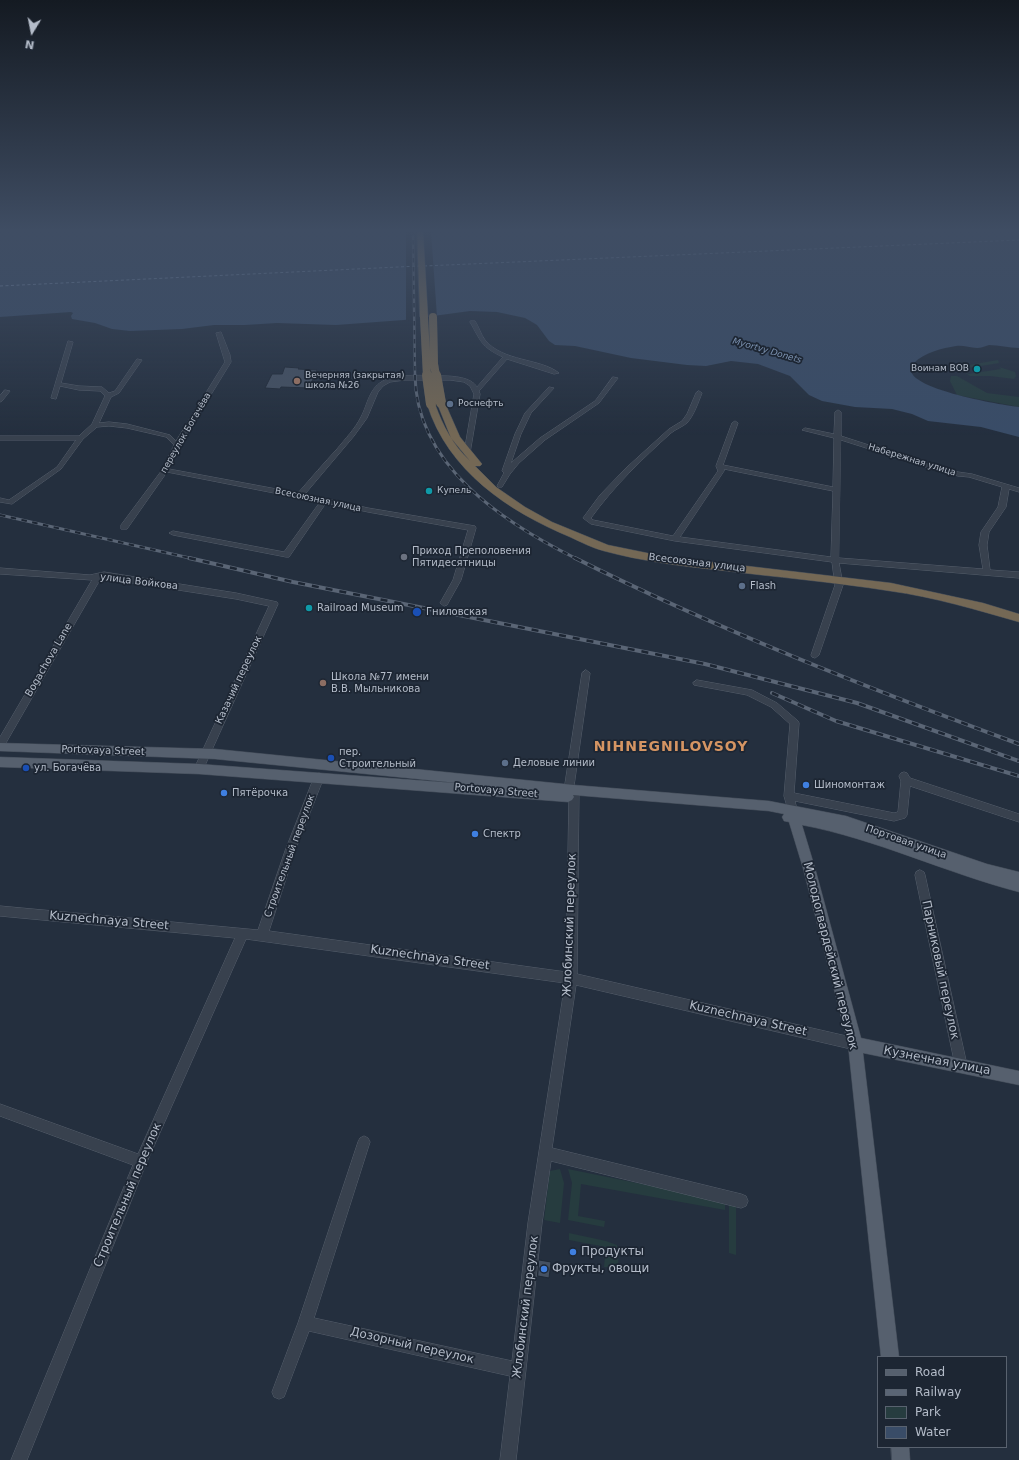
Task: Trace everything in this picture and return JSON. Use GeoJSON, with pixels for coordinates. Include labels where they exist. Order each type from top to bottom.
{"type":"FeatureCollection","features":[{"type":"Feature","properties":{"kind":"highway"},"geometry":{"type":"LineString","coordinates":[[423,299],[425,364],[436,404]]}},
{"type":"Feature","properties":{"kind":"highway"},"geometry":{"type":"LineString","coordinates":[[432,309],[436,404]]}},
{"type":"Feature","properties":{"kind":"highway","name":"Всесоюзная улица"},"geometry":{"type":"LineString","coordinates":[[436,404],[437,422],[492,489],[521,509],[572,535],[605,548],[662,560],[891,581],[945,592],[1019,612]]}},
{"type":"Feature","properties":{"kind":"highway","name":"Всесоюзная улица"},"geometry":{"type":"LineString","coordinates":[[461,451],[501,482],[526,505],[578,530],[614,543],[661,554],[838,576],[891,586],[983,607],[1019,618]]}},
{"type":"Feature","properties":{"kind":"main road","name":"Portovaya Street"},"geometry":{"type":"LineString","coordinates":[[0,746],[205,754],[768,814],[792,814]]}},
{"type":"Feature","properties":{"kind":"main road","name":"Portovaya Street"},"geometry":{"type":"LineString","coordinates":[[0,762],[199,769],[573,793]]}},
{"type":"Feature","properties":{"kind":"main road","name":"Портовая улица"},"geometry":{"type":"LineString","coordinates":[[792,814],[846,821],[987,870],[1019,878]]}},
{"type":"Feature","properties":{"kind":"main road","name":"Портовая улица"},"geometry":{"type":"LineString","coordinates":[[792,814],[844,828],[988,880],[1019,886]]}},
{"type":"Feature","properties":{"kind":"main road","name":"Молодогвардейский переулок"},"geometry":{"type":"LineString","coordinates":[[792,814],[809,868],[855,1044],[890,1356]]}},
{"type":"Feature","properties":{"kind":"main road","name":"Кузнечная улица"},"geometry":{"type":"LineString","coordinates":[[855,1044],[1019,1078]]}},
{"type":"Feature","properties":{"kind":"main road"},"geometry":{"type":"LineString","coordinates":[[900,1448],[901,1460]]}},
{"type":"Feature","properties":{"kind":"street"},"geometry":{"type":"LineString","coordinates":[[473,322],[484,342],[505,358],[542,367],[556,373]]}},
{"type":"Feature","properties":{"kind":"street","name":"переулок Богачёва"},"geometry":{"type":"LineString","coordinates":[[124,527],[164,470],[176,445],[228,362],[219,334]]}},
{"type":"Feature","properties":{"kind":"street"},"geometry":{"type":"LineString","coordinates":[[54,398],[70,342]]}},
{"type":"Feature","properties":{"kind":"street"},"geometry":{"type":"LineString","coordinates":[[476,390],[505,358]]}},
{"type":"Feature","properties":{"kind":"street"},"geometry":{"type":"LineString","coordinates":[[0,500],[10,502],[59,468],[81,438],[95,425],[108,396],[117,392],[139,360]]}},
{"type":"Feature","properties":{"kind":"street"},"geometry":{"type":"LineString","coordinates":[[300,495],[352,435],[364,418],[375,391],[388,381],[405,378],[450,378],[466,381],[473,385],[477,394],[461,451]]}},
{"type":"Feature","properties":{"kind":"street"},"geometry":{"type":"LineString","coordinates":[[501,482],[524,454],[598,401],[615,378]]}},
{"type":"Feature","properties":{"kind":"street"},"geometry":{"type":"LineString","coordinates":[[58,384],[79,388],[102,389],[108,396]]}},
{"type":"Feature","properties":{"kind":"street"},"geometry":{"type":"LineString","coordinates":[[501,482],[513,452],[514,444],[528,413],[551,388]]}},
{"type":"Feature","properties":{"kind":"street"},"geometry":{"type":"LineString","coordinates":[[0,400],[7,390]]}},
{"type":"Feature","properties":{"kind":"street"},"geometry":{"type":"LineString","coordinates":[[699,393],[690,414],[684,422],[671,430],[628,469],[602,497],[587,518],[591,522],[675,539],[835,560],[1019,575]]}},
{"type":"Feature","properties":{"kind":"street"},"geometry":{"type":"LineString","coordinates":[[815,655],[838,589],[838,576],[835,560],[838,412]]}},
{"type":"Feature","properties":{"kind":"street"},"geometry":{"type":"LineString","coordinates":[[675,539],[721,471],[719,466],[735,423]]}},
{"type":"Feature","properties":{"kind":"street"},"geometry":{"type":"LineString","coordinates":[[95,425],[109,424],[127,426],[161,434],[168,436],[176,445]]}},
{"type":"Feature","properties":{"kind":"street","name":"Набережная улица"},"geometry":{"type":"LineString","coordinates":[[805,430],[837,437],[931,466],[1019,490]]}},
{"type":"Feature","properties":{"kind":"street"},"geometry":{"type":"LineString","coordinates":[[0,438],[81,438]]}},
{"type":"Feature","properties":{"kind":"street"},"geometry":{"type":"LineString","coordinates":[[719,466],[836,490]]}},
{"type":"Feature","properties":{"kind":"street","name":"Всесоюзная улица"},"geometry":{"type":"LineString","coordinates":[[164,470],[300,495],[368,510],[472,528],[457,580],[444,603]]}},
{"type":"Feature","properties":{"kind":"street"},"geometry":{"type":"LineString","coordinates":[[988,573],[983,544],[985,532],[1002,507],[1006,486]]}},
{"type":"Feature","properties":{"kind":"street"},"geometry":{"type":"LineString","coordinates":[[173,533],[286,555],[324,501]]}},
{"type":"Feature","properties":{"kind":"street","name":"улица Войкова"},"geometry":{"type":"LineString","coordinates":[[0,571],[90,578],[99,575],[236,596],[274,604],[273,607]]}},
{"type":"Feature","properties":{"kind":"street","name":"Bogachova Lane"},"geometry":{"type":"LineString","coordinates":[[0,746],[99,575]]}},
{"type":"Feature","properties":{"kind":"street","name":"Казачий переулок"},"geometry":{"type":"LineString","coordinates":[[205,754],[273,607]]}},
{"type":"Feature","properties":{"kind":"street","name":"Жлобинский переулок"},"geometry":{"type":"LineString","coordinates":[[508,1460],[535,1223],[570,978],[573,793],[586,673]]}},
{"type":"Feature","properties":{"kind":"street","name":"Молодогвардейский переулок"},"geometry":{"type":"LineString","coordinates":[[697,683],[749,692],[774,705],[795,723],[789,796],[792,814]]}},
{"type":"Feature","properties":{"kind":"street"},"geometry":{"type":"LineString","coordinates":[[199,769],[205,754]]}},
{"type":"Feature","properties":{"kind":"street","name":"Строительный переулок"},"geometry":{"type":"LineString","coordinates":[[262,935],[290,851],[319,777]]}},
{"type":"Feature","properties":{"kind":"street"},"geometry":{"type":"LineString","coordinates":[[789,796],[894,816],[902,815],[905,779],[1019,818]]}},
{"type":"Feature","properties":{"kind":"street","name":"Парниковый переулок"},"geometry":{"type":"LineString","coordinates":[[920,875],[961,1065]]}},
{"type":"Feature","properties":{"kind":"street","name":"Kuznechnaya Street"},"geometry":{"type":"LineString","coordinates":[[0,911],[262,935],[570,978],[855,1044]]}},
{"type":"Feature","properties":{"kind":"street","name":"Строительный переулок"},"geometry":{"type":"LineString","coordinates":[[19,1460],[141,1161],[243,933]]}},
{"type":"Feature","properties":{"kind":"street"},"geometry":{"type":"LineString","coordinates":[[0,1110],[141,1161]]}},
{"type":"Feature","properties":{"kind":"street"},"geometry":{"type":"LineString","coordinates":[[279,1392],[305,1323],[364,1142]]}},
{"type":"Feature","properties":{"kind":"street"},"geometry":{"type":"LineString","coordinates":[[545,1153],[741,1201]]}},
{"type":"Feature","properties":{"kind":"street","name":"Дозорный переулок"},"geometry":{"type":"LineString","coordinates":[[305,1323],[518,1370]]}},
{"type":"Feature","properties":{"kind":"green space"},"geometry":{"type":"Polygon","coordinates":[[[998,360],[999,363],[962,369],[968,374],[1001,369],[999,367],[1015,372],[1016,376],[1014,379],[990,376],[970,376],[957,367],[998,360]]]}},
{"type":"Feature","properties":{"kind":"green space"},"geometry":{"type":"Polygon","coordinates":[[[951,376],[957,376],[987,393],[1019,397],[1019,407],[957,395],[950,381],[951,376]]]}},
{"type":"Feature","properties":{"kind":"green space"},"geometry":{"type":"Polygon","coordinates":[[[560,1169],[564,1183],[560,1223],[544,1220],[550,1171],[560,1169]]]}},
{"type":"Feature","properties":{"kind":"green space"},"geometry":{"type":"Polygon","coordinates":[[[568,1169],[725,1201],[725,1210],[581,1184],[578,1216],[605,1221],[604,1227],[568,1220],[572,1183],[568,1169]]]}},
{"type":"Feature","properties":{"kind":"green space"},"geometry":{"type":"Polygon","coordinates":[[[729,1203],[736,1204],[736,1255],[729,1253],[729,1203]]]}},
{"type":"Feature","properties":{"kind":"green space"},"geometry":{"type":"Polygon","coordinates":[[[569,1233],[606,1241],[617,1245],[619,1252],[618,1266],[613,1268],[604,1267],[606,1247],[569,1240],[569,1233]]]}},
{"type":"Feature","properties":{"kind":"water","name":"Myortvy Donets"},"geometry":{"type":"Polygon","coordinates":[[[0,299],[1019,299],[1019,348],[989,345],[978,348],[959,346],[945,348],[918,359],[914,363],[911,372],[919,380],[953,394],[1019,407],[1019,437],[981,427],[928,421],[912,414],[892,409],[855,407],[822,401],[809,395],[790,376],[758,364],[731,361],[706,366],[687,365],[631,358],[575,346],[555,345],[549,341],[537,325],[525,318],[497,312],[470,311],[404,320],[336,325],[277,323],[214,325],[182,329],[130,331],[112,329],[95,323],[72,319],[71,316],[73,313],[71,312],[0,317],[0,299]]]}},
{"type":"Feature","properties":{"kind":"pier"},"geometry":{"type":"Polygon","coordinates":[[[406,299],[436,299],[437,317],[406,321],[406,299]]]}},
{"type":"Feature","properties":{"kind":"building","name":"Вечерняя (закрытая) школа №26"},"geometry":{"type":"Polygon","coordinates":[[[285,367],[317,370],[309,388],[265,388],[272,374],[282,374],[285,367]]]}},
{"type":"Feature","properties":{"kind":"building","name":"Фрукты, овощи"},"geometry":{"type":"Polygon","coordinates":[[[539,1260],[551,1262],[549,1278],[538,1276],[539,1260]]]}},
{"type":"Feature","properties":{"kind":"railway"},"geometry":{"type":"LineString","coordinates":[[414,299],[415,376]]}},
{"type":"Feature","properties":{"kind":"railway"},"geometry":{"type":"LineString","coordinates":[[415,375],[419,408],[430,437],[447,464],[469,488],[494,509],[521,528],[576,559]]}},
{"type":"Feature","properties":{"kind":"railway"},"geometry":{"type":"LineString","coordinates":[[0,515],[194,559]]}},
{"type":"Feature","properties":{"kind":"railway"},"geometry":{"type":"LineString","coordinates":[[189,558],[293,582],[705,664],[857,703],[1019,761]]}},
{"type":"Feature","properties":{"kind":"railway"},"geometry":{"type":"LineString","coordinates":[[576,559],[684,610],[739,634],[850,680],[1019,744]]}},
{"type":"Feature","properties":{"kind":"railway"},"geometry":{"type":"LineString","coordinates":[[772,693],[836,721],[1019,776]]}},
{"type":"Feature","properties":{"kind":"place","name":"Воинам ВОВ"},"geometry":{"type":"Point","coordinates":[977,369]}},
{"type":"Feature","properties":{"kind":"place","name":"Вечерняя (закрытая) школа №26"},"geometry":{"type":"Point","coordinates":[297,381]}},
{"type":"Feature","properties":{"kind":"place","name":"Роснефть"},"geometry":{"type":"Point","coordinates":[450,404]}},
{"type":"Feature","properties":{"kind":"place","name":"Купель"},"geometry":{"type":"Point","coordinates":[429,491]}},
{"type":"Feature","properties":{"kind":"place","name":"Приход Преполовения Пятидесятницы"},"geometry":{"type":"Point","coordinates":[404,557]}},
{"type":"Feature","properties":{"kind":"place","name":"Flash"},"geometry":{"type":"Point","coordinates":[742,586]}},
{"type":"Feature","properties":{"kind":"place","name":"Railroad Museum"},"geometry":{"type":"Point","coordinates":[309,608]}},
{"type":"Feature","properties":{"kind":"place","name":"Гниловская"},"geometry":{"type":"Point","coordinates":[417,612]}},
{"type":"Feature","properties":{"kind":"place","name":"Школа №77 имени В.В. Мыльникова"},"geometry":{"type":"Point","coordinates":[323,683]}},
{"type":"Feature","properties":{"kind":"place","name":"пер. Строительный"},"geometry":{"type":"Point","coordinates":[331,758]}},
{"type":"Feature","properties":{"kind":"place","name":"Деловые линии"},"geometry":{"type":"Point","coordinates":[505,763]}},
{"type":"Feature","properties":{"kind":"place","name":"ул. Богачёва"},"geometry":{"type":"Point","coordinates":[26,768]}},
{"type":"Feature","properties":{"kind":"place","name":"Шиномонтаж"},"geometry":{"type":"Point","coordinates":[806,785]}},
{"type":"Feature","properties":{"kind":"place","name":"Пятёрочка"},"geometry":{"type":"Point","coordinates":[224,793]}},
{"type":"Feature","properties":{"kind":"place","name":"Спектр"},"geometry":{"type":"Point","coordinates":[475,834]}},
{"type":"Feature","properties":{"kind":"place","name":"Продукты"},"geometry":{"type":"Point","coordinates":[573,1252]}},
{"type":"Feature","properties":{"kind":"place","name":"Фрукты, овощи"},"geometry":{"type":"Point","coordinates":[544,1269]}},
{"type":"Feature","properties":{"kind":"district","name":"NIHNEGNILOVSOY"},"geometry":{"type":"Point","coordinates":[671,747]}}]}
